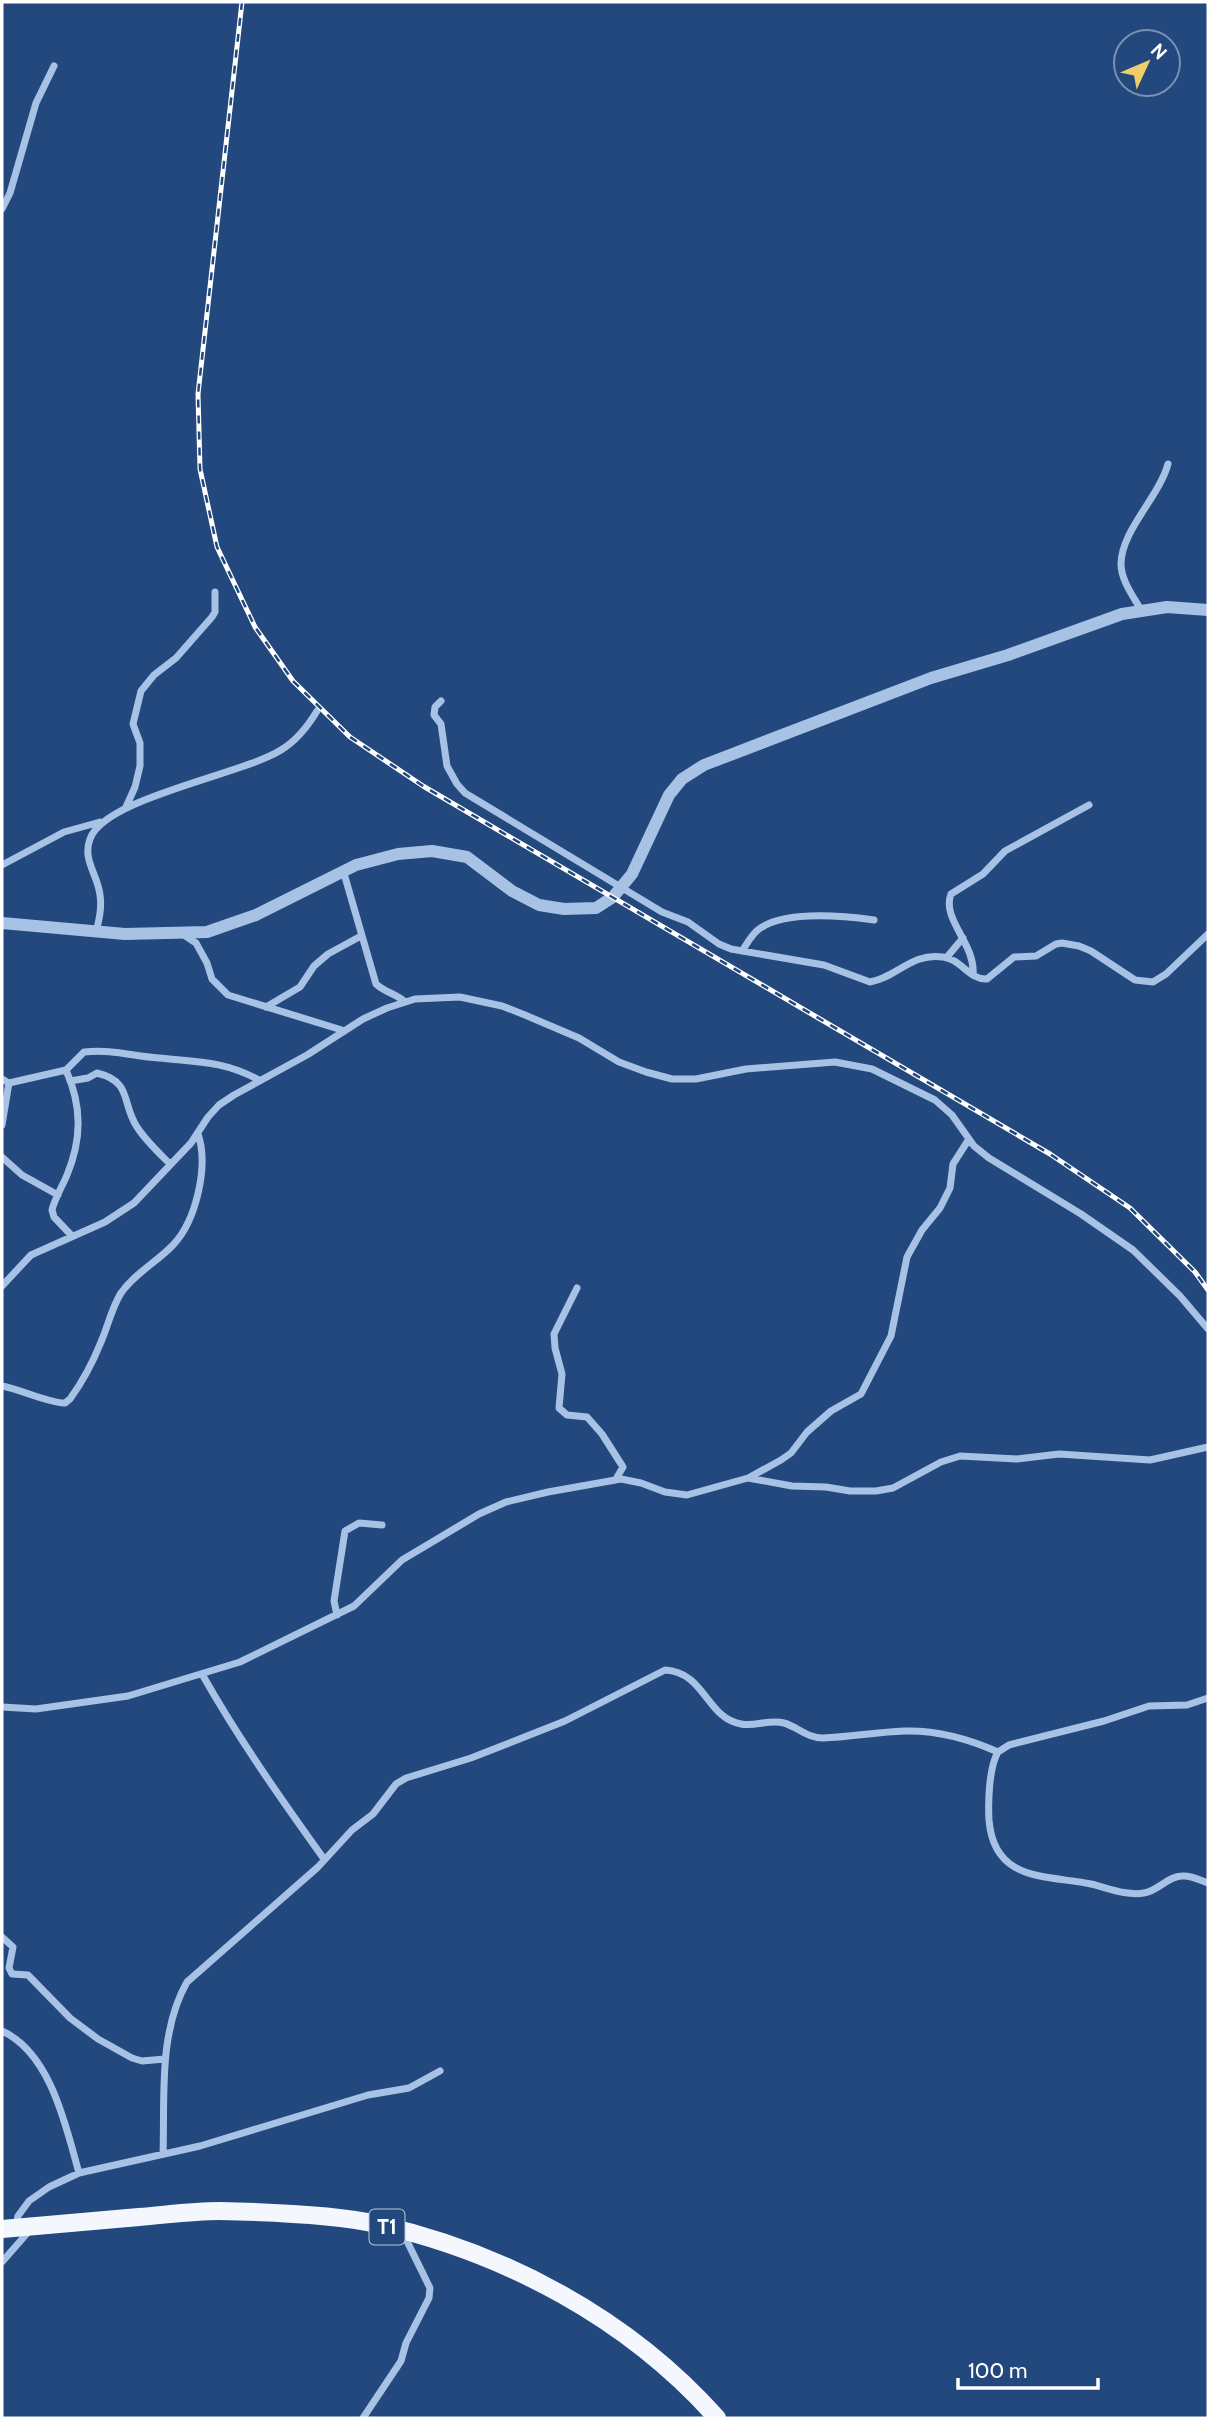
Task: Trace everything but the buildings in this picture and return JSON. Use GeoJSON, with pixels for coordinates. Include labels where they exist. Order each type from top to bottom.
{"type":"FeatureCollection","features":[{"type":"Feature","properties":{"kind":"highway","name":"T1"},"geometry":{"type":"LineString","coordinates":[[17,2228],[217,2211],[375,2224],[448,2243],[479,2254],[559,2292],[625,2334],[718,2418]]}},
{"type":"Feature","properties":{"kind":"street"},"geometry":{"type":"LineString","coordinates":[[2,209],[10,193],[36,103],[54,66]]}},
{"type":"Feature","properties":{"kind":"street"},"geometry":{"type":"LineString","coordinates":[[1141,610],[1125,580],[1121,565],[1123,552],[1139,516],[1160,486],[1168,464]]}},
{"type":"Feature","properties":{"kind":"street"},"geometry":{"type":"LineString","coordinates":[[126,807],[135,788],[140,766],[140,743],[133,723],[141,691],[212,617],[215,612],[215,592]]}},
{"type":"Feature","properties":{"kind":"street"},"geometry":{"type":"LineString","coordinates":[[2,923],[96,932],[207,932],[256,915],[343,870],[398,854],[432,850],[467,857],[526,899],[539,905],[564,909],[596,908],[613,897],[622,887],[637,864],[669,795],[693,771],[931,678],[1008,655],[1122,614],[1167,607],[1208,610]]}},
{"type":"Feature","properties":{"kind":"street"},"geometry":{"type":"LineString","coordinates":[[441,701],[435,707],[434,715],[441,724],[447,766],[461,790],[662,912],[696,926],[719,944],[742,951],[824,965],[870,982],[878,981],[913,961],[935,957],[947,957],[977,978],[987,979],[1014,957],[1036,957],[1062,943],[1091,951],[1135,980],[1153,982],[1166,974],[1208,934]]}},
{"type":"Feature","properties":{"kind":"street"},"geometry":{"type":"LineString","coordinates":[[2,865],[64,832],[101,822],[126,807],[279,751],[295,738],[317,711]]}},
{"type":"Feature","properties":{"kind":"street"},"geometry":{"type":"LineString","coordinates":[[972,975],[972,959],[949,907],[951,894],[983,874],[1005,851],[1089,805]]}},
{"type":"Feature","properties":{"kind":"street"},"geometry":{"type":"LineString","coordinates":[[96,932],[100,915],[100,894],[88,855],[89,841],[101,822]]}},
{"type":"Feature","properties":{"kind":"street"},"geometry":{"type":"LineString","coordinates":[[343,870],[376,984],[405,1002]]}},
{"type":"Feature","properties":{"kind":"street"},"geometry":{"type":"LineString","coordinates":[[742,951],[759,929],[773,922],[824,917],[874,920]]}},
{"type":"Feature","properties":{"kind":"street"},"geometry":{"type":"LineString","coordinates":[[181,934],[196,943],[216,985],[228,995],[345,1031]]}},
{"type":"Feature","properties":{"kind":"street"},"geometry":{"type":"LineString","coordinates":[[266,1007],[300,987],[314,966],[328,954],[362,936]]}},
{"type":"Feature","properties":{"kind":"street"},"geometry":{"type":"LineString","coordinates":[[947,957],[963,938]]}},
{"type":"Feature","properties":{"kind":"street"},"geometry":{"type":"LineString","coordinates":[[2,1286],[30,1255],[105,1222],[134,1203],[198,1134],[219,1105],[307,1055],[363,1018],[405,1002],[460,997],[502,1006],[562,1030],[632,1068],[672,1079],[696,1079],[746,1069],[825,1063],[863,1067],[935,1100],[989,1158],[1082,1214],[1133,1250],[1180,1296],[1208,1329]]}},
{"type":"Feature","properties":{"kind":"street"},"geometry":{"type":"LineString","coordinates":[[2,1125],[5,1081],[66,1070],[84,1052],[113,1051],[226,1065],[259,1080]]}},
{"type":"Feature","properties":{"kind":"street"},"geometry":{"type":"LineString","coordinates":[[66,1070],[79,1123],[79,1134],[70,1167],[52,1210],[54,1217],[72,1236]]}},
{"type":"Feature","properties":{"kind":"street"},"geometry":{"type":"LineString","coordinates":[[70,1081],[83,1080],[97,1073],[116,1082],[124,1091],[137,1128],[170,1164]]}},
{"type":"Feature","properties":{"kind":"street"},"geometry":{"type":"LineString","coordinates":[[2,1386],[54,1403],[65,1403],[70,1399],[94,1360],[121,1294],[145,1268],[172,1246],[184,1226],[196,1201],[204,1159],[198,1134]]}},
{"type":"Feature","properties":{"kind":"street"},"geometry":{"type":"LineString","coordinates":[[2,1707],[36,1709],[128,1696],[254,1656],[361,1601],[402,1560],[494,1507],[524,1497],[616,1479],[629,1480],[664,1492],[687,1495],[748,1478],[781,1460],[831,1411],[861,1394],[891,1336],[906,1257],[922,1230],[940,1208],[950,1188],[951,1168],[969,1139]]}},
{"type":"Feature","properties":{"kind":"street"},"geometry":{"type":"LineString","coordinates":[[2,1157],[22,1175],[58,1195]]}},
{"type":"Feature","properties":{"kind":"street"},"geometry":{"type":"LineString","coordinates":[[577,1288],[554,1334],[562,1374],[559,1409],[567,1415],[587,1417],[602,1434],[623,1467],[616,1479]]}},
{"type":"Feature","properties":{"kind":"street"},"geometry":{"type":"LineString","coordinates":[[748,1478],[792,1486],[876,1491],[893,1488],[941,1462],[960,1456],[1017,1459],[1059,1454],[1150,1460],[1208,1447]]}},
{"type":"Feature","properties":{"kind":"street"},"geometry":{"type":"LineString","coordinates":[[337,1615],[334,1601],[345,1531],[363,1523],[382,1525]]}},
{"type":"Feature","properties":{"kind":"street"},"geometry":{"type":"LineString","coordinates":[[163,2154],[165,2059],[179,1996],[187,1982],[318,1867],[352,1830],[373,1814],[393,1787],[406,1778],[471,1758],[565,1721],[665,1670],[686,1676],[701,1688],[724,1718],[743,1725],[772,1721],[782,1723],[802,1734],[822,1738],[901,1731],[931,1732],[980,1744],[998,1752]]}},
{"type":"Feature","properties":{"kind":"street"},"geometry":{"type":"LineString","coordinates":[[202,1674],[267,1779],[324,1859]]}},
{"type":"Feature","properties":{"kind":"street"},"geometry":{"type":"LineString","coordinates":[[1208,1698],[1187,1706],[1149,1706],[1104,1721],[1009,1745],[994,1758],[989,1796],[990,1833],[999,1850],[1021,1872],[1039,1878],[1085,1883],[1137,1894],[1154,1890],[1184,1875],[1208,1883]]}},
{"type":"Feature","properties":{"kind":"street"},"geometry":{"type":"LineString","coordinates":[[2,1937],[13,1947],[9,1968],[12,1974],[29,1975],[71,2018],[98,2039],[142,2061],[165,2059]]}},
{"type":"Feature","properties":{"kind":"street"},"geometry":{"type":"LineString","coordinates":[[2,2031],[23,2048],[49,2081],[64,2117],[79,2173]]}},
{"type":"Feature","properties":{"kind":"street"},"geometry":{"type":"LineString","coordinates":[[2,2262],[17,2247],[18,2216],[29,2201],[49,2187],[79,2173],[200,2147],[368,2095],[409,2088],[440,2071]]}},
{"type":"Feature","properties":{"kind":"street"},"geometry":{"type":"LineString","coordinates":[[363,2418],[401,2361],[406,2343],[429,2298],[430,2288],[402,2231]]}},
{"type":"Feature","properties":{"kind":"railway"},"geometry":{"type":"LineString","coordinates":[[242,2],[198,394],[200,469],[217,547],[255,627],[293,681],[350,737],[423,786],[1050,1154],[1130,1208],[1195,1272],[1208,1290]]}}]}
